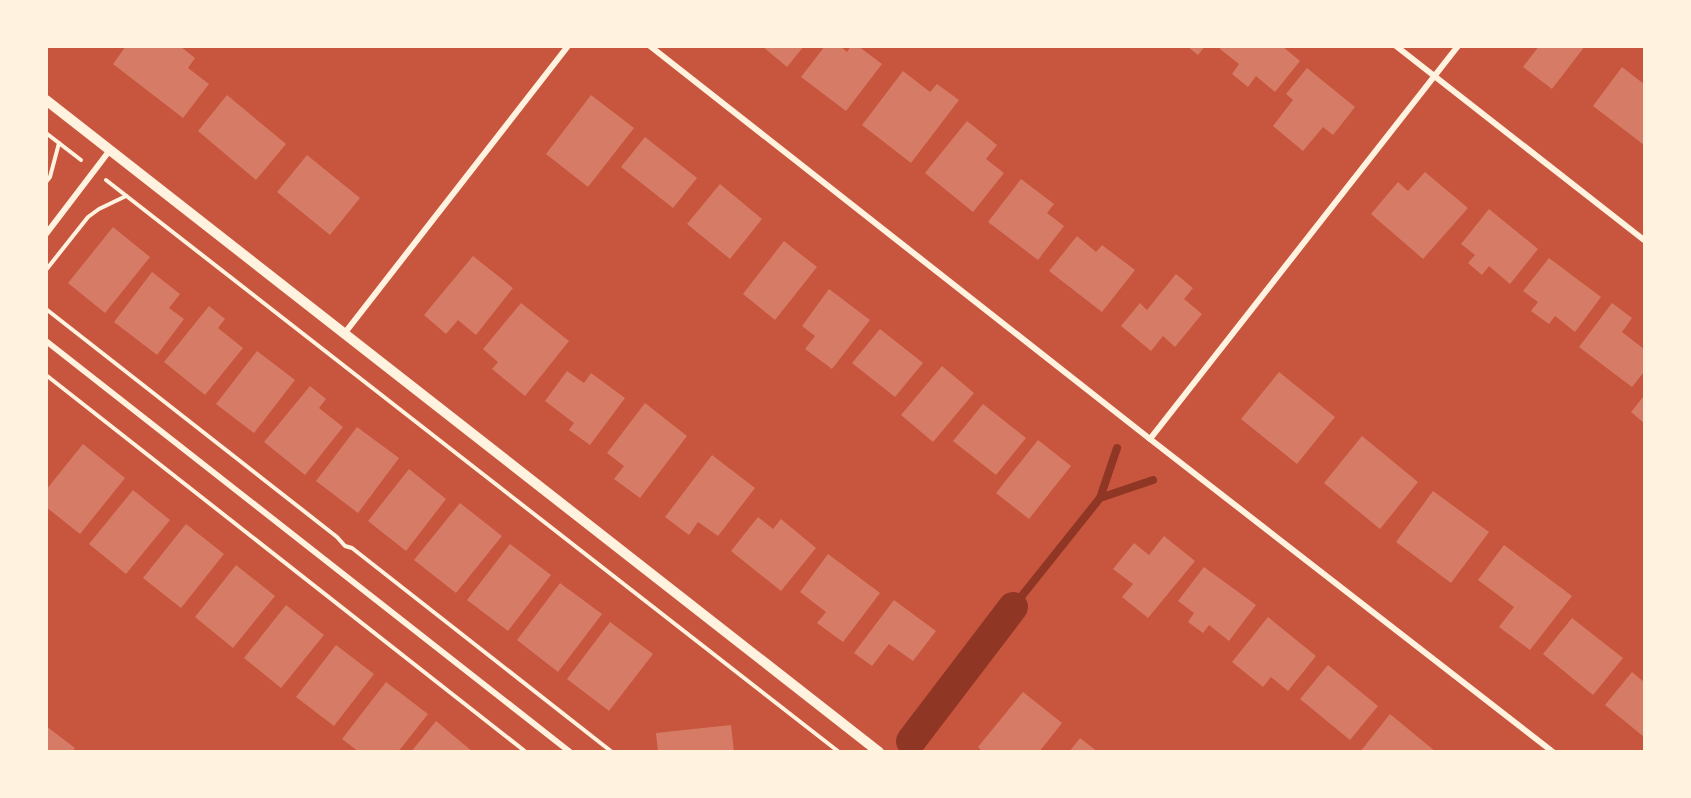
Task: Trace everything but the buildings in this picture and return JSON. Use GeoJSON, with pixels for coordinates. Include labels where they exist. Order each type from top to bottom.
{"type":"FeatureCollection","features":[{"type":"Feature","properties":{"kind":"street"},"geometry":{"type":"LineString","coordinates":[[344,334],[568,46]]}},
{"type":"Feature","properties":{"kind":"street"},"geometry":{"type":"LineString","coordinates":[[650,46],[1553,752]]}},
{"type":"Feature","properties":{"kind":"street"},"geometry":{"type":"LineString","coordinates":[[1396,46],[1644,240]]}},
{"type":"Feature","properties":{"kind":"street"},"geometry":{"type":"LineString","coordinates":[[1150,439],[1458,46]]}},
{"type":"Feature","properties":{"kind":"street"},"geometry":{"type":"LineString","coordinates":[[46,100],[879,752]]}},
{"type":"Feature","properties":{"kind":"street"},"geometry":{"type":"LineString","coordinates":[[46,234],[110,150]]}},
{"type":"Feature","properties":{"kind":"street"},"geometry":{"type":"LineString","coordinates":[[46,341],[570,752]]}},
{"type":"Feature","properties":{"kind":"path"},"geometry":{"type":"LineString","coordinates":[[46,133],[839,752]]}},
{"type":"Feature","properties":{"kind":"path"},"geometry":{"type":"LineString","coordinates":[[46,182],[50,177],[59,143]]}},
{"type":"Feature","properties":{"kind":"path"},"geometry":{"type":"LineString","coordinates":[[46,270],[88,218],[99,209],[127,196]]}},
{"type":"Feature","properties":{"kind":"path"},"geometry":{"type":"LineString","coordinates":[[46,309],[337,537],[345,546],[352,548],[612,752]]}},
{"type":"Feature","properties":{"kind":"path"},"geometry":{"type":"LineString","coordinates":[[46,375],[526,752]]}},
{"type":"Feature","properties":{"kind":"waterway"},"geometry":{"type":"LineString","coordinates":[[1013,607],[1100,498],[1117,448]]}},
{"type":"Feature","properties":{"kind":"waterway"},"geometry":{"type":"LineString","coordinates":[[1100,498],[1153,480]]}},
{"type":"Feature","properties":{"kind":"waterway"},"geometry":{"type":"LineString","coordinates":[[911,741],[1013,607]]}}]}
